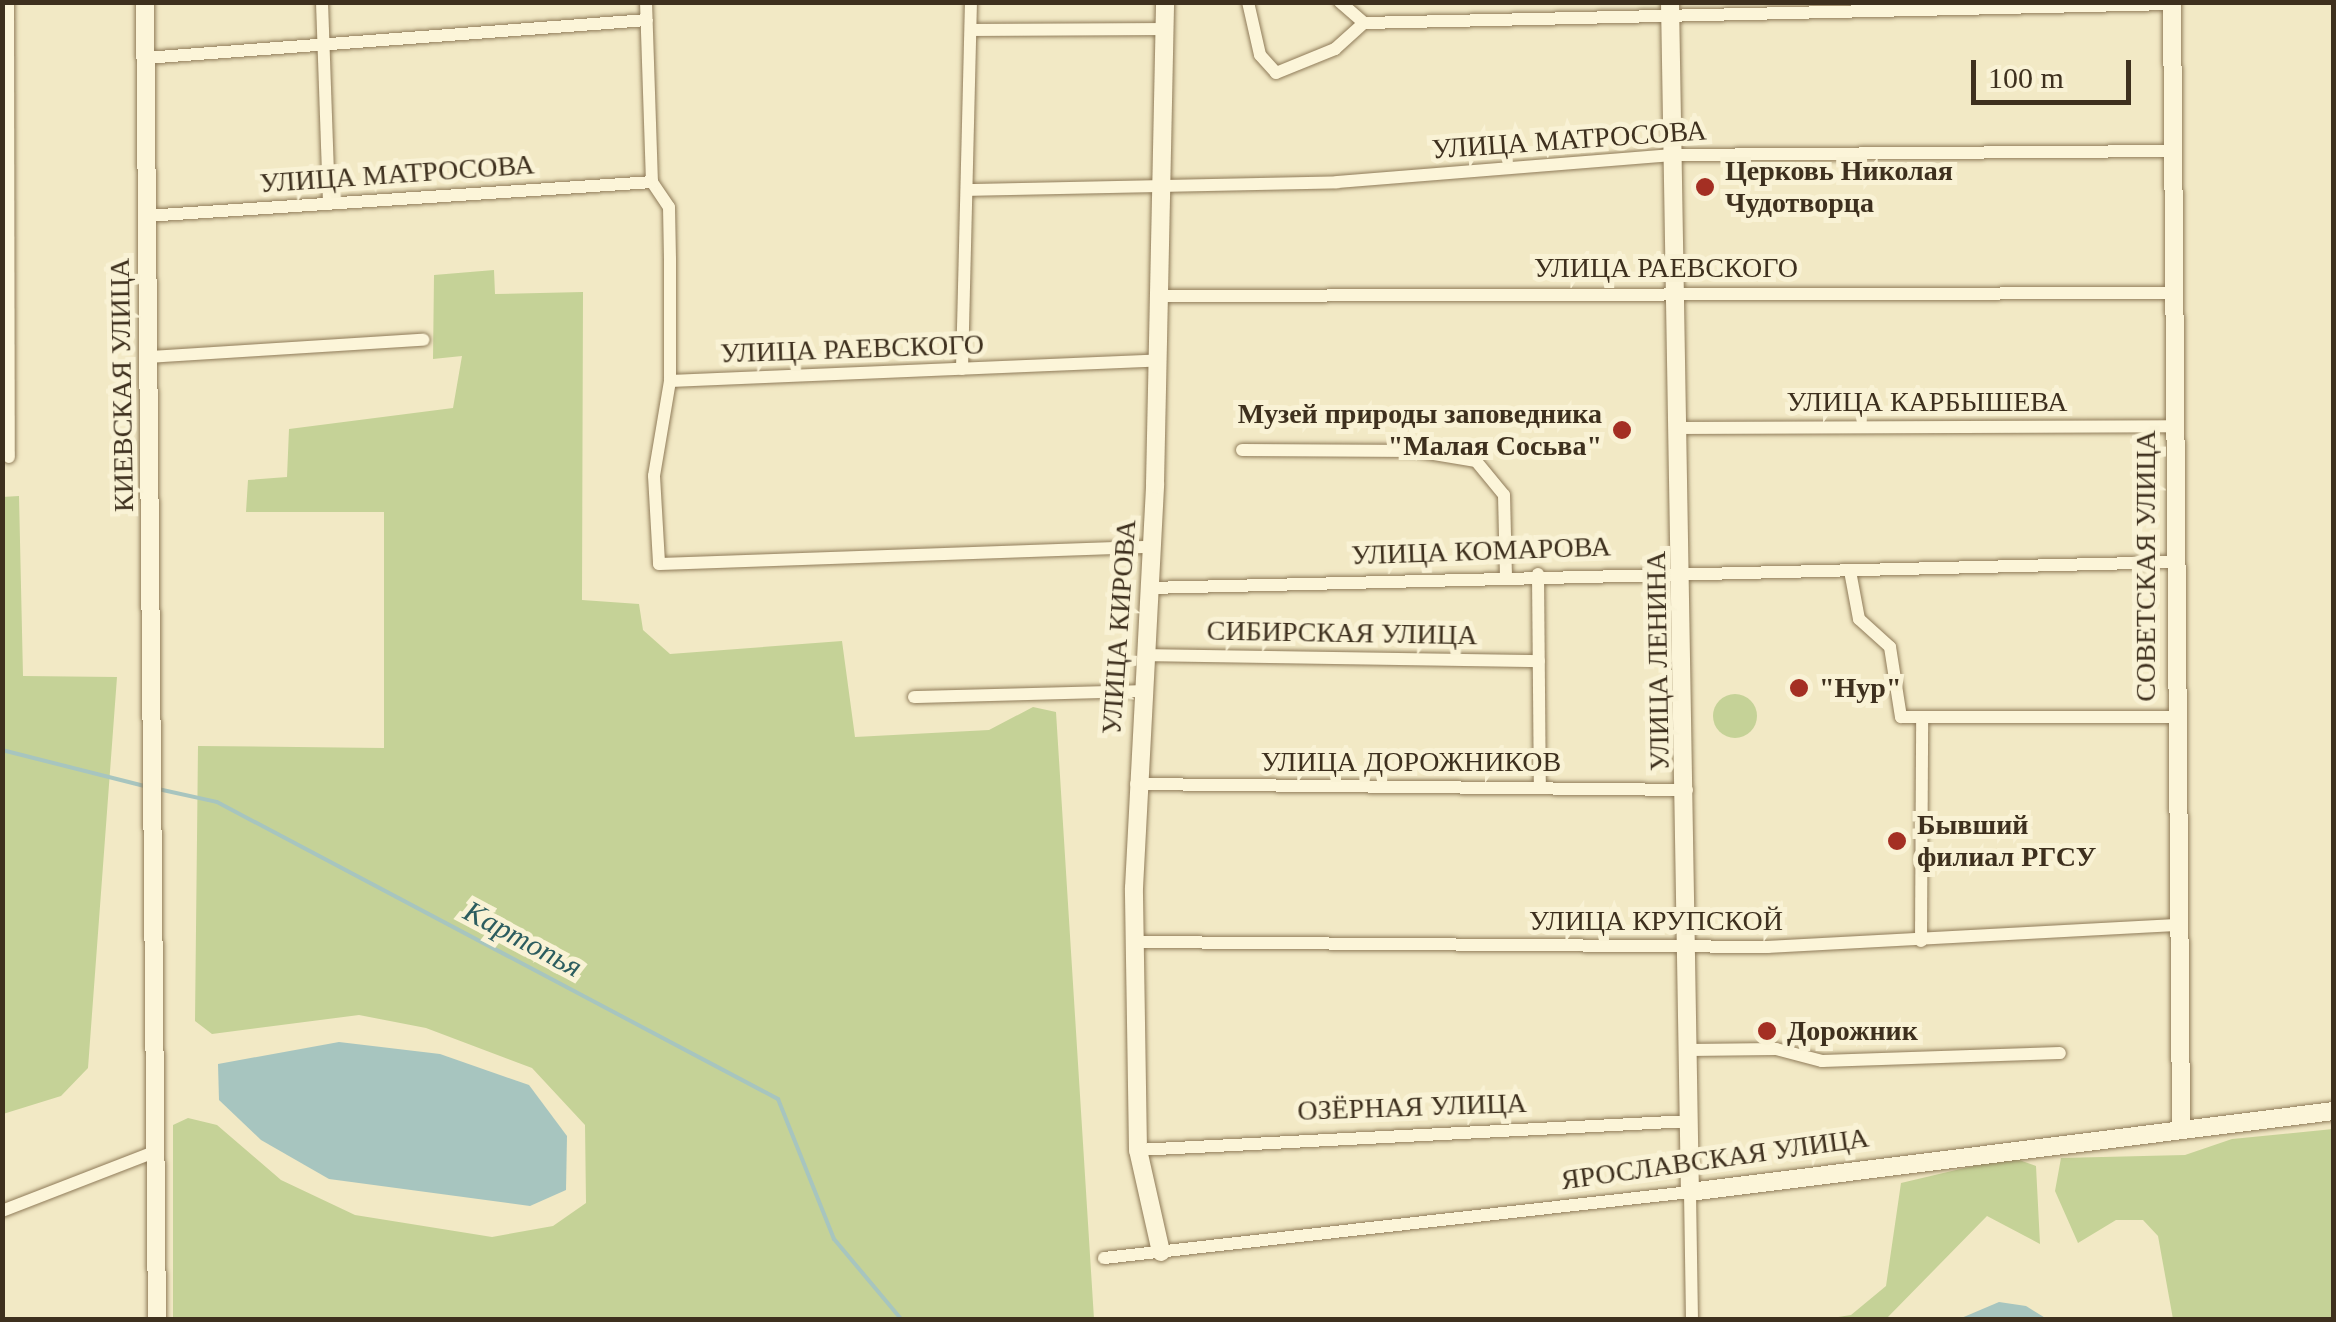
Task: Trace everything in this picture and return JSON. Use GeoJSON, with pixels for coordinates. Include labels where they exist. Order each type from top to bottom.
{"type":"FeatureCollection","features":[{"type":"Feature","properties":{"kind":"main road","name":"КИЕВСКАЯ УЛИЦА"},"geometry":{"type":"LineString","coordinates":[[145,2],[158,766],[157,1151]]}},
{"type":"Feature","properties":{"kind":"main road","name":"УЛИЦА КИРОВА"},"geometry":{"type":"LineString","coordinates":[[1161,1252],[1138,1150],[1136,784],[1152,546],[1165,2]]}},
{"type":"Feature","properties":{"kind":"main road","name":"СОВЕТСКАЯ УЛИЦА"},"geometry":{"type":"LineString","coordinates":[[2172,3],[2174,925],[2181,1129]]}},
{"type":"Feature","properties":{"kind":"main road","name":"УЛИЦА ЛЕНИНА"},"geometry":{"type":"LineString","coordinates":[[1670,6],[1684,570],[1690,1192]]}},
{"type":"Feature","properties":{"kind":"main road","name":"ЯРОСЛАВСКАЯ УЛИЦА"},"geometry":{"type":"LineString","coordinates":[[1690,1192],[2331,1111]]}},
{"type":"Feature","properties":{"kind":"main road"},"geometry":{"type":"LineString","coordinates":[[157,1151],[157,1320]]}},
{"type":"Feature","properties":{"kind":"street"},"geometry":{"type":"LineString","coordinates":[[8,2],[9,457]]}},
{"type":"Feature","properties":{"kind":"street"},"geometry":{"type":"LineString","coordinates":[[322,2],[329,204]]}},
{"type":"Feature","properties":{"kind":"street"},"geometry":{"type":"LineString","coordinates":[[646,2],[652,182],[669,207],[670,381],[654,476],[659,564],[1152,546]]}},
{"type":"Feature","properties":{"kind":"street"},"geometry":{"type":"LineString","coordinates":[[962,369],[971,2]]}},
{"type":"Feature","properties":{"kind":"street"},"geometry":{"type":"LineString","coordinates":[[1248,2],[1260,55],[1276,73],[1335,49],[1364,23],[1670,6],[2172,3]]}},
{"type":"Feature","properties":{"kind":"street"},"geometry":{"type":"LineString","coordinates":[[1340,2],[1364,23]]}},
{"type":"Feature","properties":{"kind":"street"},"geometry":{"type":"LineString","coordinates":[[145,58],[646,20]]}},
{"type":"Feature","properties":{"kind":"street"},"geometry":{"type":"LineString","coordinates":[[972,30],[1164,29]]}},
{"type":"Feature","properties":{"kind":"street","name":"УЛИЦА МАТРОСОВА"},"geometry":{"type":"LineString","coordinates":[[968,190],[1161,190],[1673,156],[2174,151]]}},
{"type":"Feature","properties":{"kind":"street","name":"УЛИЦА МАТРОСОВА"},"geometry":{"type":"LineString","coordinates":[[146,216],[652,182]]}},
{"type":"Feature","properties":{"kind":"street","name":"УЛИЦА РАЕВСКОГО"},"geometry":{"type":"LineString","coordinates":[[1159,296],[2174,293]]}},
{"type":"Feature","properties":{"kind":"street"},"geometry":{"type":"LineString","coordinates":[[149,357],[424,340]]}},
{"type":"Feature","properties":{"kind":"street","name":"УЛИЦА РАЕВСКОГО"},"geometry":{"type":"LineString","coordinates":[[670,381],[1157,361]]}},
{"type":"Feature","properties":{"kind":"street","name":"УЛИЦА КАРБЫШЕВА"},"geometry":{"type":"LineString","coordinates":[[1680,428],[2173,426]]}},
{"type":"Feature","properties":{"kind":"street"},"geometry":{"type":"LineString","coordinates":[[1242,450],[1416,451],[1476,462],[1504,496],[1506,575]]}},
{"type":"Feature","properties":{"kind":"street","name":"УЛИЦА КОМАРОВА"},"geometry":{"type":"LineString","coordinates":[[1149,588],[1684,570],[1850,571],[2174,562]]}},
{"type":"Feature","properties":{"kind":"street"},"geometry":{"type":"LineString","coordinates":[[1850,571],[1858,618],[1890,647],[1896,712],[1922,722],[2174,717]]}},
{"type":"Feature","properties":{"kind":"street"},"geometry":{"type":"LineString","coordinates":[[1538,574],[1540,787]]}},
{"type":"Feature","properties":{"kind":"street","name":"СИБИРСКАЯ УЛИЦА"},"geometry":{"type":"LineString","coordinates":[[1145,655],[1539,661]]}},
{"type":"Feature","properties":{"kind":"street"},"geometry":{"type":"LineString","coordinates":[[914,697],[1142,691]]}},
{"type":"Feature","properties":{"kind":"street"},"geometry":{"type":"LineString","coordinates":[[1921,940],[1922,722]]}},
{"type":"Feature","properties":{"kind":"street","name":"УЛИЦА ДОРОЖНИКОВ"},"geometry":{"type":"LineString","coordinates":[[1136,784],[1686,790]]}},
{"type":"Feature","properties":{"kind":"street","name":"УЛИЦА КРУПСКОЙ"},"geometry":{"type":"LineString","coordinates":[[1136,942],[1688,946],[1921,940],[2174,925]]}},
{"type":"Feature","properties":{"kind":"street"},"geometry":{"type":"LineString","coordinates":[[1690,1050],[1776,1049],[1822,1061],[2060,1053]]}},
{"type":"Feature","properties":{"kind":"street","name":"ОЗЁРНАЯ УЛИЦА"},"geometry":{"type":"LineString","coordinates":[[1138,1150],[1690,1121]]}},
{"type":"Feature","properties":{"kind":"street"},"geometry":{"type":"LineString","coordinates":[[2,1211],[157,1151]]}},
{"type":"Feature","properties":{"kind":"street","name":"ЯРОСЛАВСКАЯ УЛИЦА"},"geometry":{"type":"LineString","coordinates":[[1104,1258],[1690,1192]]}},
{"type":"Feature","properties":{"kind":"street","name":"УЛИЦА ЛЕНИНА"},"geometry":{"type":"LineString","coordinates":[[1690,1192],[1692,1320]]}},
{"type":"Feature","properties":{"kind":"green space"},"geometry":{"type":"Polygon","coordinates":[[[494,270],[495,294],[583,292],[582,600],[639,604],[643,630],[670,654],[842,641],[855,737],[989,730],[1033,707],[1056,712],[1094,1319],[173,1319],[173,1125],[188,1118],[217,1125],[281,1180],[355,1215],[492,1237],[553,1226],[586,1203],[585,1125],[532,1068],[426,1028],[359,1015],[212,1034],[195,1021],[198,746],[384,748],[384,512],[246,512],[248,480],[287,477],[289,429],[453,408],[462,356],[433,359],[434,275],[494,270]]]}},
{"type":"Feature","properties":{"kind":"green space"},"geometry":{"type":"Polygon","coordinates":[[[19,496],[23,676],[117,677],[88,1068],[61,1096],[3,1114],[2,497],[19,496]]]}},
{"type":"Feature","properties":{"kind":"green space"},"geometry":{"type":"Polygon","coordinates":[[[1735,694],[1751,700],[1757,716],[1751,732],[1735,738],[1719,732],[1713,716],[1719,700],[1735,694]]]}},
{"type":"Feature","properties":{"kind":"green space"},"geometry":{"type":"Polygon","coordinates":[[[2333,1129],[2333,1319],[2173,1319],[2158,1236],[2143,1220],[2116,1220],[2078,1243],[2055,1191],[2061,1158],[2185,1155],[2232,1139],[2333,1129]]]}},
{"type":"Feature","properties":{"kind":"green space"},"geometry":{"type":"Polygon","coordinates":[[[2011,1157],[2036,1166],[2040,1244],[1987,1216],[1886,1319],[1819,1320],[1851,1315],[1886,1286],[1901,1183],[2011,1157]]]}},
{"type":"Feature","properties":{"kind":"water"},"geometry":{"type":"Polygon","coordinates":[[[339,1042],[440,1054],[529,1085],[567,1136],[566,1190],[530,1206],[329,1179],[261,1140],[219,1100],[218,1064],[339,1042]]]}},
{"type":"Feature","properties":{"kind":"water"},"geometry":{"type":"Polygon","coordinates":[[[1999,1302],[2026,1306],[2047,1319],[1959,1319],[1999,1302]]]}},
{"type":"Feature","properties":{"kind":"waterway","name":"Картопья"},"geometry":{"type":"LineString","coordinates":[[2,750],[148,787]]}},
{"type":"Feature","properties":{"kind":"waterway","name":"Картопья"},"geometry":{"type":"LineString","coordinates":[[158,789],[217,802],[778,1099],[834,1239],[902,1320]]}},
{"type":"Feature","properties":{"kind":"place","name":"Церковь Николая Чудотворца"},"geometry":{"type":"Point","coordinates":[1705,187]}},
{"type":"Feature","properties":{"kind":"place","name":"Музей природы заповедника \"Малая Сосьва\""},"geometry":{"type":"Point","coordinates":[1622,430]}},
{"type":"Feature","properties":{"kind":"place","name":"\"Нур\""},"geometry":{"type":"Point","coordinates":[1799,688]}},
{"type":"Feature","properties":{"kind":"place","name":"Бывший филиал РГСУ"},"geometry":{"type":"Point","coordinates":[1897,841]}},
{"type":"Feature","properties":{"kind":"place","name":"Дорожник"},"geometry":{"type":"Point","coordinates":[1767,1031]}}]}
